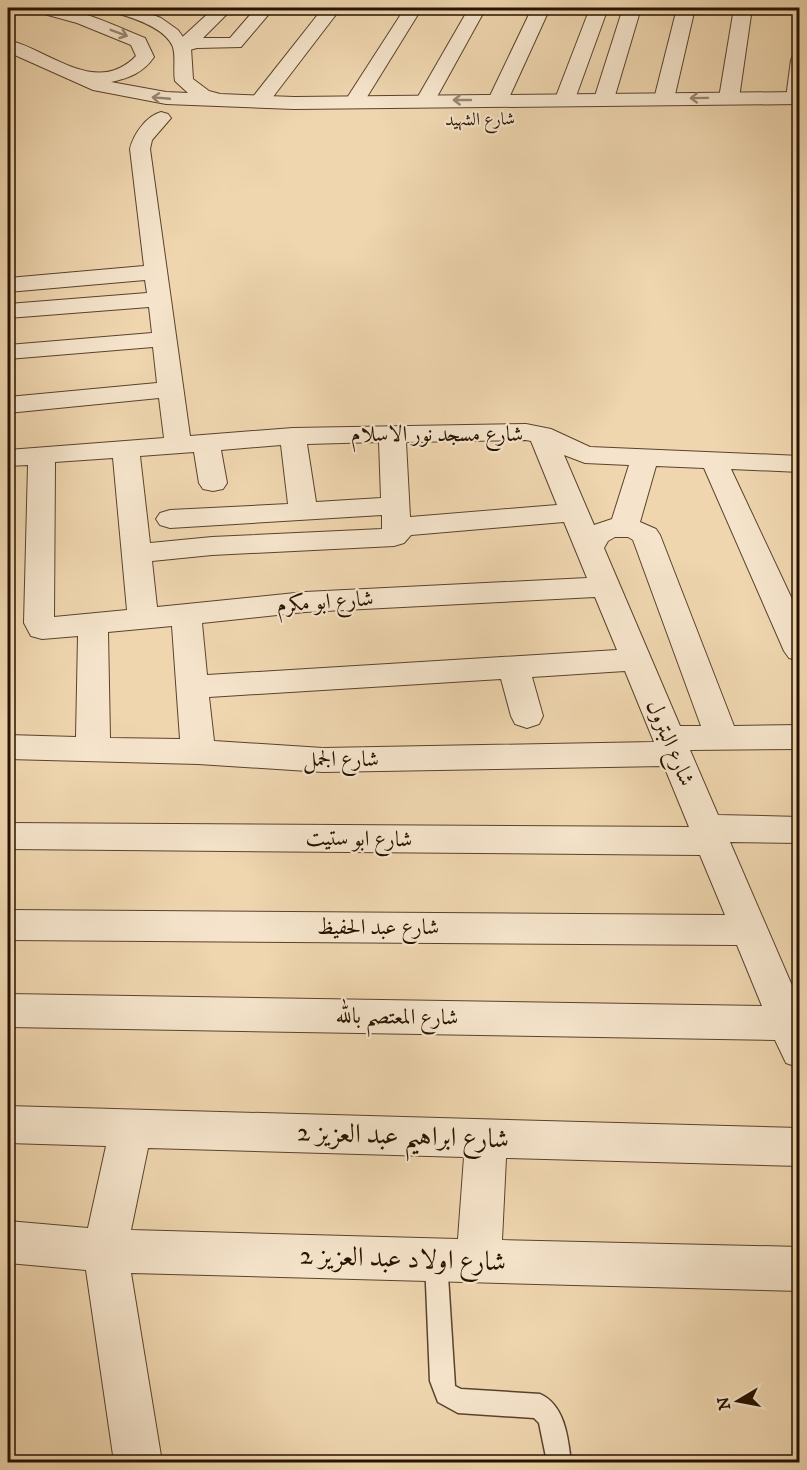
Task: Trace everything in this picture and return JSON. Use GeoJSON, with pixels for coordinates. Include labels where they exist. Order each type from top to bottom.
{"type":"FeatureCollection","features":[{"type":"Feature","properties":{"kind":"street"},"geometry":{"type":"LineString","coordinates":[[43,8],[83,19],[139,42],[145,57],[139,65],[117,75],[82,80]]}},
{"type":"Feature","properties":{"kind":"street"},"geometry":{"type":"LineString","coordinates":[[120,8],[153,21],[174,38],[182,46],[184,81],[191,89],[220,101]]}},
{"type":"Feature","properties":{"kind":"street"},"geometry":{"type":"LineString","coordinates":[[182,46],[224,8]]}},
{"type":"Feature","properties":{"kind":"street"},"geometry":{"type":"LineString","coordinates":[[182,46],[196,43],[235,43],[265,8]]}},
{"type":"Feature","properties":{"kind":"street"},"geometry":{"type":"LineString","coordinates":[[259,102],[332,8]]}},
{"type":"Feature","properties":{"kind":"street"},"geometry":{"type":"LineString","coordinates":[[355,101],[413,8]]}},
{"type":"Feature","properties":{"kind":"street"},"geometry":{"type":"LineString","coordinates":[[426,100],[477,8]]}},
{"type":"Feature","properties":{"kind":"street"},"geometry":{"type":"LineString","coordinates":[[498,100],[541,8]]}},
{"type":"Feature","properties":{"kind":"street"},"geometry":{"type":"LineString","coordinates":[[565,99],[599,8]]}},
{"type":"Feature","properties":{"kind":"street"},"geometry":{"type":"LineString","coordinates":[[604,99],[632,8]]}},
{"type":"Feature","properties":{"kind":"street"},"geometry":{"type":"LineString","coordinates":[[664,99],[686,8]]}},
{"type":"Feature","properties":{"kind":"street"},"geometry":{"type":"LineString","coordinates":[[729,98],[743,8]]}},
{"type":"Feature","properties":{"kind":"street","name":"شارع الشهيد"},"geometry":{"type":"LineString","coordinates":[[8,45],[82,80],[120,92],[142,96],[259,102],[797,98]]}},
{"type":"Feature","properties":{"kind":"street"},"geometry":{"type":"LineString","coordinates":[[797,98],[800,60]]}},
{"type":"Feature","properties":{"kind":"street"},"geometry":{"type":"LineString","coordinates":[[139,65],[163,70],[182,70]]}},
{"type":"Feature","properties":{"kind":"street"},"geometry":{"type":"LineString","coordinates":[[137,115],[184,119]]}},
{"type":"Feature","properties":{"kind":"street"},"geometry":{"type":"LineString","coordinates":[[161,118],[141,139],[140,149],[154,273],[178,444]]}},
{"type":"Feature","properties":{"kind":"street"},"geometry":{"type":"LineString","coordinates":[[8,285],[154,273]]}},
{"type":"Feature","properties":{"kind":"street"},"geometry":{"type":"LineString","coordinates":[[8,311],[158,299]]}},
{"type":"Feature","properties":{"kind":"street"},"geometry":{"type":"LineString","coordinates":[[8,352],[163,339]]}},
{"type":"Feature","properties":{"kind":"street"},"geometry":{"type":"LineString","coordinates":[[8,405],[171,389]]}},
{"type":"Feature","properties":{"kind":"street","name":"شارع مسجد نور الاسلام"},"geometry":{"type":"LineString","coordinates":[[8,458],[293,436],[526,432],[542,435],[585,455],[714,461],[797,469]]}},
{"type":"Feature","properties":{"kind":"street"},"geometry":{"type":"LineString","coordinates":[[137,553],[212,546],[391,538],[396,522],[392,433]]}},
{"type":"Feature","properties":{"kind":"street","name":"شارع البترول"},"geometry":{"type":"LineString","coordinates":[[542,435],[793,1037]]}},
{"type":"Feature","properties":{"kind":"street"},"geometry":{"type":"LineString","coordinates":[[293,436],[303,511]]}},
{"type":"Feature","properties":{"kind":"street"},"geometry":{"type":"LineString","coordinates":[[206,441],[213,483]]}},
{"type":"Feature","properties":{"kind":"street"},"geometry":{"type":"LineString","coordinates":[[126,448],[143,619]]}},
{"type":"Feature","properties":{"kind":"street","name":"شارع ابو مكرم"},"geometry":{"type":"LineString","coordinates":[[42,455],[39,623],[42,629],[305,602],[605,587]]}},
{"type":"Feature","properties":{"kind":"street"},"geometry":{"type":"LineString","coordinates":[[624,528],[645,458]]}},
{"type":"Feature","properties":{"kind":"street"},"geometry":{"type":"LineString","coordinates":[[714,461],[800,651]]}},
{"type":"Feature","properties":{"kind":"street"},"geometry":{"type":"LineString","coordinates":[[170,519],[303,511],[396,522],[574,512]]}},
{"type":"Feature","properties":{"kind":"street"},"geometry":{"type":"LineString","coordinates":[[589,548],[591,541],[604,531],[624,528],[640,530],[646,535],[722,738]]}},
{"type":"Feature","properties":{"kind":"street"},"geometry":{"type":"LineString","coordinates":[[186,614],[198,752]]}},
{"type":"Feature","properties":{"kind":"street"},"geometry":{"type":"LineString","coordinates":[[93,625],[93,750]]}},
{"type":"Feature","properties":{"kind":"street"},"geometry":{"type":"LineString","coordinates":[[192,687],[636,660]]}},
{"type":"Feature","properties":{"kind":"street"},"geometry":{"type":"LineString","coordinates":[[513,668],[527,716]]}},
{"type":"Feature","properties":{"kind":"street","name":"شارع الجمل"},"geometry":{"type":"LineString","coordinates":[[8,747],[198,752],[323,760],[671,746],[722,738],[800,737]]}},
{"type":"Feature","properties":{"kind":"street","name":"شارع ابو ستيت"},"geometry":{"type":"LineString","coordinates":[[8,836],[708,835],[800,830]]}},
{"type":"Feature","properties":{"kind":"street","name":"شارع عبد الحفيظ"},"geometry":{"type":"LineString","coordinates":[[8,924],[748,930]]}},
{"type":"Feature","properties":{"kind":"street","name":"شارع المعتصم بالله"},"geometry":{"type":"LineString","coordinates":[[8,1011],[793,1037]]}},
{"type":"Feature","properties":{"kind":"street","name":"شارع ابراهيم عبد العزيز 2"},"geometry":{"type":"LineString","coordinates":[[8,1125],[800,1148]]}},
{"type":"Feature","properties":{"kind":"street"},"geometry":{"type":"LineString","coordinates":[[131,1128],[105,1251],[138,1462]]}},
{"type":"Feature","properties":{"kind":"street"},"geometry":{"type":"LineString","coordinates":[[479,1261],[486,1139]]}},
{"type":"Feature","properties":{"kind":"street","name":"شارع اولاد عبد العزيز 2"},"geometry":{"type":"LineString","coordinates":[[8,1242],[105,1251],[800,1269]]}},
{"type":"Feature","properties":{"kind":"lane"},"geometry":{"type":"LineString","coordinates":[[436,1259],[442,1381],[446,1394],[458,1401],[540,1406],[546,1411],[552,1424],[559,1462]]}}]}
